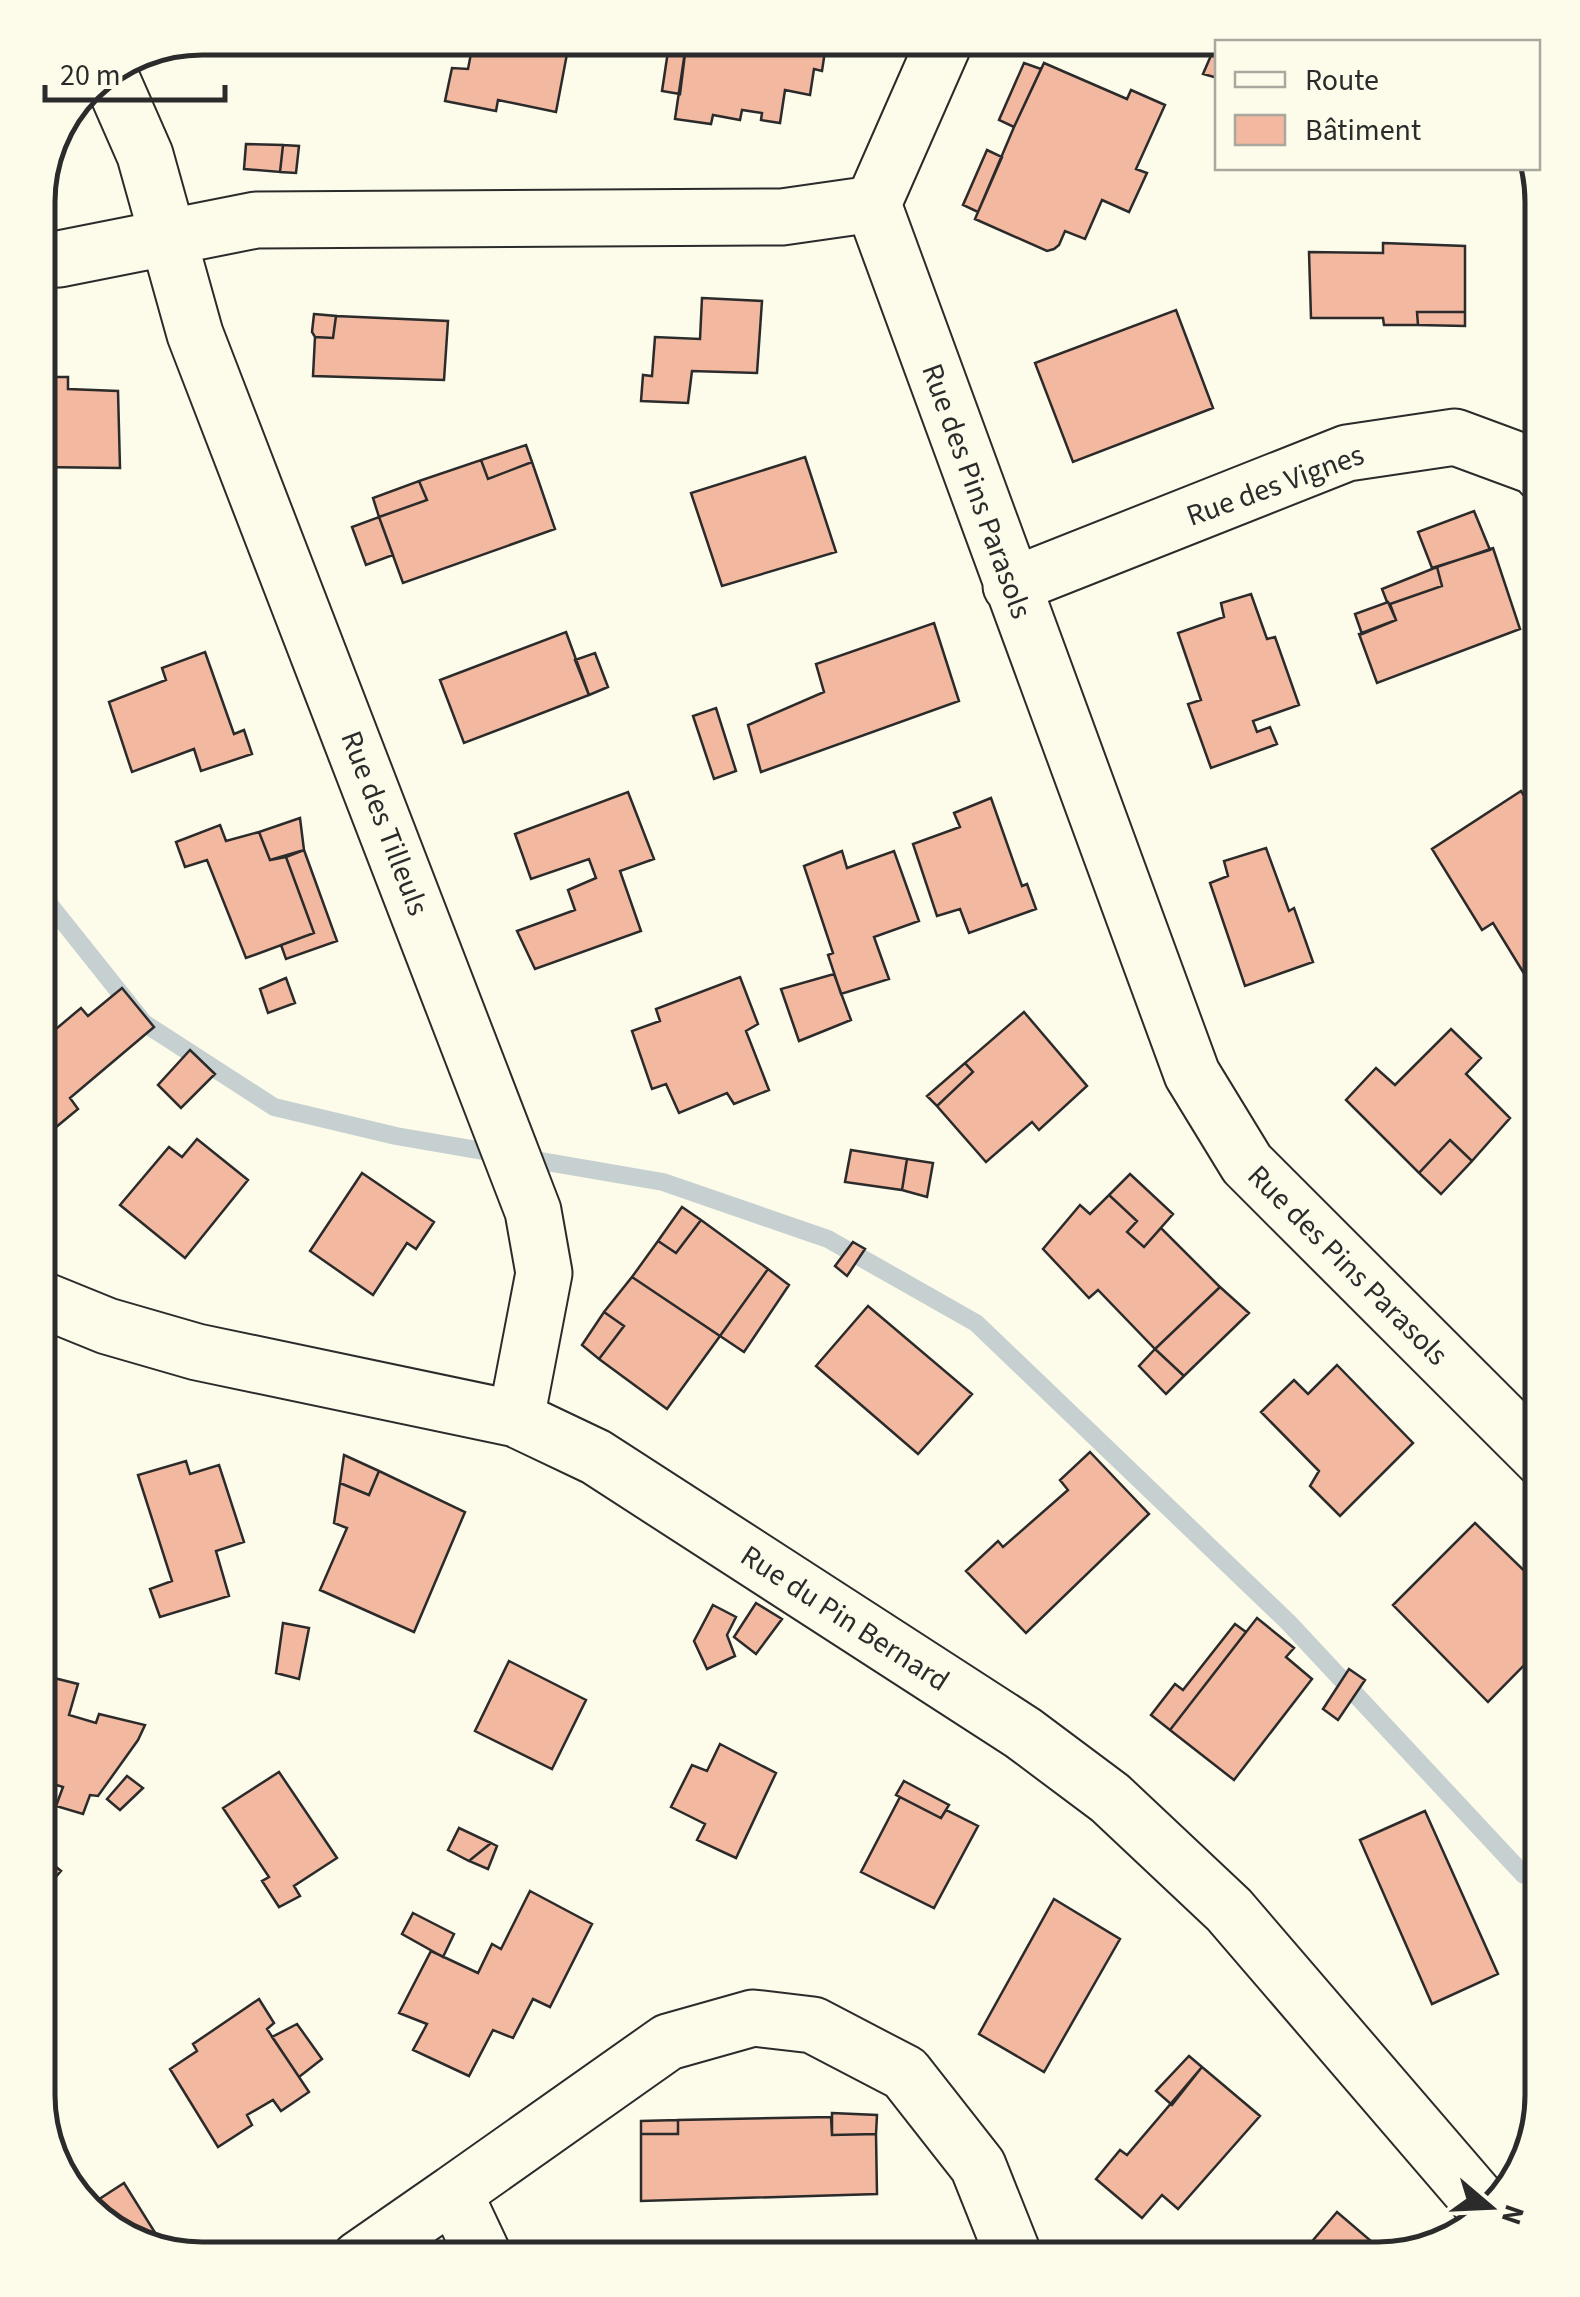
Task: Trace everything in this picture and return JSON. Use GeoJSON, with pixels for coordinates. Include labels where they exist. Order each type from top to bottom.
{"type":"FeatureCollection","features":[{"type":"Feature","properties":{"kind":"street"},"geometry":{"type":"LineString","coordinates":[[55,259],[256,220],[782,217],[873,204],[939,55]]}},
{"type":"Feature","properties":{"kind":"street","name":"Rue des Tilleuls"},"geometry":{"type":"LineString","coordinates":[[114,85],[145,155],[194,334],[533,1211],[544,1273],[516,1419]]}},
{"type":"Feature","properties":{"kind":"street","name":"Rue des Pins Parasols"},"geometry":{"type":"LineString","coordinates":[[873,204],[1192,1074],[1247,1164],[1525,1442]]}},
{"type":"Feature","properties":{"kind":"street","name":"Rue des Vignes"},"geometry":{"type":"LineString","coordinates":[[1011,586],[1346,452],[1454,436],[1525,463]]}},
{"type":"Feature","properties":{"kind":"street","name":"Rue du Pin Bernard"},"geometry":{"type":"LineString","coordinates":[[55,1305],[106,1326],[197,1352],[516,1419],[612,1468],[1023,1733],[1110,1798],[1229,1910],[1480,2201]]}},
{"type":"Feature","properties":{"kind":"street"},"geometry":{"type":"LineString","coordinates":[[383,2242],[668,2042],[752,2018],[814,2025],[905,2073],[978,2166],[1008,2242]]}},
{"type":"Feature","properties":{"kind":"street"},"geometry":{"type":"LineString","coordinates":[[454,2193],[477,2242]]}},
{"type":"Feature","properties":{"kind":"building"},"geometry":{"type":"Polygon","coordinates":[[[471,55],[567,55],[556,112],[498,100],[496,111],[445,101],[452,68],[468,69],[471,55]]]}},
{"type":"Feature","properties":{"kind":"building"},"geometry":{"type":"Polygon","coordinates":[[[667,55],[685,55],[680,94],[662,91],[667,55]]]}},
{"type":"Feature","properties":{"kind":"building"},"geometry":{"type":"Polygon","coordinates":[[[684,55],[824,55],[822,71],[814,69],[810,95],[785,90],[780,123],[761,120],[762,113],[742,110],[740,120],[713,115],[711,124],[675,119],[684,55]]]}},
{"type":"Feature","properties":{"kind":"building"},"geometry":{"type":"Polygon","coordinates":[[[1211,55],[1215,55],[1215,77],[1203,74],[1211,55]]]}},
{"type":"Feature","properties":{"kind":"building"},"geometry":{"type":"Polygon","coordinates":[[[1024,63],[1041,69],[1014,127],[999,120],[1024,63]]]}},
{"type":"Feature","properties":{"kind":"building"},"geometry":{"type":"Polygon","coordinates":[[[1044,63],[1127,99],[1131,90],[1165,105],[1136,169],[1147,173],[1129,212],[1102,200],[1085,239],[1065,231],[1059,245],[1047,251],[975,219],[1044,63]]]}},
{"type":"Feature","properties":{"kind":"building"},"geometry":{"type":"Polygon","coordinates":[[[246,144],[283,145],[280,172],[244,169],[246,144]]]}},
{"type":"Feature","properties":{"kind":"building"},"geometry":{"type":"Polygon","coordinates":[[[283,145],[299,146],[296,173],[280,172],[283,145]]]}},
{"type":"Feature","properties":{"kind":"building"},"geometry":{"type":"Polygon","coordinates":[[[987,150],[1002,157],[978,212],[963,205],[987,150]]]}},
{"type":"Feature","properties":{"kind":"building"},"geometry":{"type":"Polygon","coordinates":[[[1383,243],[1465,246],[1465,312],[1417,312],[1418,325],[1384,325],[1383,318],[1311,318],[1309,252],[1383,253],[1383,243]]]}},
{"type":"Feature","properties":{"kind":"building"},"geometry":{"type":"Polygon","coordinates":[[[702,298],[762,301],[757,373],[692,371],[688,403],[641,401],[643,375],[652,376],[655,337],[700,339],[702,298]]]}},
{"type":"Feature","properties":{"kind":"building"},"geometry":{"type":"Polygon","coordinates":[[[1176,310],[1213,408],[1073,462],[1035,363],[1176,310]]]}},
{"type":"Feature","properties":{"kind":"building"},"geometry":{"type":"Polygon","coordinates":[[[1417,312],[1465,312],[1465,326],[1418,325],[1417,312]]]}},
{"type":"Feature","properties":{"kind":"building"},"geometry":{"type":"Polygon","coordinates":[[[314,314],[336,316],[333,338],[315,337],[314,314]]]}},
{"type":"Feature","properties":{"kind":"building"},"geometry":{"type":"Polygon","coordinates":[[[336,316],[448,321],[444,380],[313,376],[315,337],[333,338],[336,316]]]}},
{"type":"Feature","properties":{"kind":"building"},"geometry":{"type":"Polygon","coordinates":[[[55,377],[68,377],[68,389],[118,391],[120,468],[55,467],[55,377]]]}},
{"type":"Feature","properties":{"kind":"building"},"geometry":{"type":"Polygon","coordinates":[[[526,445],[532,462],[488,479],[481,460],[526,445]]]}},
{"type":"Feature","properties":{"kind":"building"},"geometry":{"type":"Polygon","coordinates":[[[805,457],[836,552],[722,586],[691,493],[805,457]]]}},
{"type":"Feature","properties":{"kind":"building"},"geometry":{"type":"Polygon","coordinates":[[[481,460],[488,479],[532,462],[555,529],[403,583],[379,517],[427,500],[419,481],[481,460]]]}},
{"type":"Feature","properties":{"kind":"building"},"geometry":{"type":"Polygon","coordinates":[[[419,481],[427,500],[379,517],[373,498],[419,481]]]}},
{"type":"Feature","properties":{"kind":"building"},"geometry":{"type":"Polygon","coordinates":[[[1474,511],[1490,550],[1432,568],[1418,532],[1474,511]]]}},
{"type":"Feature","properties":{"kind":"building"},"geometry":{"type":"Polygon","coordinates":[[[379,517],[393,555],[366,565],[352,527],[379,517]]]}},
{"type":"Feature","properties":{"kind":"building"},"geometry":{"type":"Polygon","coordinates":[[[1493,548],[1520,629],[1377,683],[1359,634],[1396,620],[1390,604],[1442,586],[1437,567],[1493,548]]]}},
{"type":"Feature","properties":{"kind":"building"},"geometry":{"type":"Polygon","coordinates":[[[1437,567],[1442,586],[1387,602],[1382,589],[1437,567]]]}},
{"type":"Feature","properties":{"kind":"building"},"geometry":{"type":"Polygon","coordinates":[[[1251,594],[1267,639],[1275,637],[1299,705],[1253,721],[1257,732],[1270,727],[1277,744],[1211,768],[1188,704],[1201,700],[1178,633],[1224,617],[1221,603],[1251,594]]]}},
{"type":"Feature","properties":{"kind":"building"},"geometry":{"type":"Polygon","coordinates":[[[1388,602],[1396,620],[1362,634],[1355,614],[1388,602]]]}},
{"type":"Feature","properties":{"kind":"building"},"geometry":{"type":"Polygon","coordinates":[[[934,623],[959,701],[761,772],[748,725],[824,692],[816,664],[934,623]]]}},
{"type":"Feature","properties":{"kind":"building"},"geometry":{"type":"Polygon","coordinates":[[[566,632],[589,695],[464,743],[440,680],[566,632]]]}},
{"type":"Feature","properties":{"kind":"building"},"geometry":{"type":"Polygon","coordinates":[[[205,652],[234,734],[244,730],[252,754],[201,771],[194,749],[132,772],[109,702],[166,680],[162,668],[205,652]]]}},
{"type":"Feature","properties":{"kind":"building"},"geometry":{"type":"Polygon","coordinates":[[[595,653],[608,687],[589,695],[575,660],[595,653]]]}},
{"type":"Feature","properties":{"kind":"building"},"geometry":{"type":"Polygon","coordinates":[[[716,708],[736,771],[714,779],[693,716],[716,708]]]}},
{"type":"Feature","properties":{"kind":"building"},"geometry":{"type":"Polygon","coordinates":[[[1521,791],[1525,797],[1525,975],[1493,923],[1482,930],[1432,849],[1521,791]]]}},
{"type":"Feature","properties":{"kind":"building"},"geometry":{"type":"Polygon","coordinates":[[[628,792],[654,859],[620,871],[641,931],[535,969],[517,931],[575,910],[568,890],[596,878],[589,859],[531,879],[515,834],[628,792]]]}},
{"type":"Feature","properties":{"kind":"building"},"geometry":{"type":"Polygon","coordinates":[[[991,798],[1022,886],[1027,884],[1036,909],[969,933],[960,909],[937,916],[913,844],[960,827],[954,813],[991,798]]]}},
{"type":"Feature","properties":{"kind":"building"},"geometry":{"type":"Polygon","coordinates":[[[300,818],[304,850],[270,860],[259,832],[300,818]]]}},
{"type":"Feature","properties":{"kind":"building"},"geometry":{"type":"Polygon","coordinates":[[[220,825],[226,841],[259,832],[270,860],[286,857],[314,933],[246,958],[207,860],[185,867],[176,842],[220,825]]]}},
{"type":"Feature","properties":{"kind":"building"},"geometry":{"type":"Polygon","coordinates":[[[1266,848],[1289,911],[1294,908],[1313,962],[1245,986],[1210,883],[1228,876],[1224,861],[1266,848]]]}},
{"type":"Feature","properties":{"kind":"building"},"geometry":{"type":"Polygon","coordinates":[[[304,850],[337,941],[286,959],[281,945],[314,933],[286,857],[304,850]]]}},
{"type":"Feature","properties":{"kind":"building"},"geometry":{"type":"Polygon","coordinates":[[[842,851],[847,868],[894,851],[919,921],[874,937],[889,979],[841,994],[828,955],[833,953],[804,866],[842,851]]]}},
{"type":"Feature","properties":{"kind":"building"},"geometry":{"type":"Polygon","coordinates":[[[834,974],[851,1020],[799,1041],[781,989],[834,974]]]}},
{"type":"Feature","properties":{"kind":"building"},"geometry":{"type":"Polygon","coordinates":[[[740,977],[758,1024],[746,1031],[769,1090],[734,1104],[727,1093],[679,1113],[666,1084],[652,1089],[632,1031],[660,1021],[656,1009],[740,977]]]}},
{"type":"Feature","properties":{"kind":"building"},"geometry":{"type":"Polygon","coordinates":[[[286,978],[295,1003],[268,1013],[260,989],[286,978]]]}},
{"type":"Feature","properties":{"kind":"building"},"geometry":{"type":"Polygon","coordinates":[[[122,988],[154,1027],[70,1098],[78,1109],[55,1128],[55,1030],[81,1008],[88,1016],[122,988]]]}},
{"type":"Feature","properties":{"kind":"building"},"geometry":{"type":"Polygon","coordinates":[[[1024,1012],[1087,1086],[1039,1130],[1032,1122],[986,1162],[937,1106],[973,1072],[965,1063],[1024,1012]]]}},
{"type":"Feature","properties":{"kind":"building"},"geometry":{"type":"Polygon","coordinates":[[[1451,1029],[1481,1058],[1466,1074],[1510,1118],[1472,1161],[1450,1140],[1419,1173],[1346,1100],[1376,1068],[1395,1085],[1451,1029]]]}},
{"type":"Feature","properties":{"kind":"building"},"geometry":{"type":"Polygon","coordinates":[[[190,1050],[215,1074],[181,1108],[158,1085],[190,1050]]]}},
{"type":"Feature","properties":{"kind":"building"},"geometry":{"type":"Polygon","coordinates":[[[965,1063],[973,1072],[937,1106],[927,1096],[965,1063]]]}},
{"type":"Feature","properties":{"kind":"building"},"geometry":{"type":"Polygon","coordinates":[[[197,1139],[248,1180],[185,1258],[120,1205],[169,1147],[182,1157],[197,1139]]]}},
{"type":"Feature","properties":{"kind":"building"},"geometry":{"type":"Polygon","coordinates":[[[1450,1140],[1472,1161],[1441,1194],[1419,1173],[1450,1140]]]}},
{"type":"Feature","properties":{"kind":"building"},"geometry":{"type":"Polygon","coordinates":[[[851,1150],[907,1159],[902,1190],[845,1182],[851,1150]]]}},
{"type":"Feature","properties":{"kind":"building"},"geometry":{"type":"Polygon","coordinates":[[[907,1159],[933,1163],[927,1197],[902,1190],[907,1159]]]}},
{"type":"Feature","properties":{"kind":"building"},"geometry":{"type":"Polygon","coordinates":[[[362,1173],[434,1222],[416,1249],[407,1243],[373,1295],[310,1251],[362,1173]]]}},
{"type":"Feature","properties":{"kind":"building"},"geometry":{"type":"Polygon","coordinates":[[[1130,1174],[1173,1214],[1144,1247],[1127,1232],[1137,1221],[1109,1195],[1130,1174]]]}},
{"type":"Feature","properties":{"kind":"building"},"geometry":{"type":"Polygon","coordinates":[[[1109,1195],[1137,1221],[1127,1232],[1144,1247],[1161,1228],[1220,1287],[1155,1349],[1098,1290],[1089,1298],[1043,1249],[1080,1205],[1090,1214],[1109,1195]]]}},
{"type":"Feature","properties":{"kind":"building"},"geometry":{"type":"Polygon","coordinates":[[[682,1207],[701,1220],[676,1253],[658,1241],[682,1207]]]}},
{"type":"Feature","properties":{"kind":"building"},"geometry":{"type":"Polygon","coordinates":[[[701,1220],[768,1269],[720,1336],[632,1277],[658,1241],[676,1253],[701,1220]]]}},
{"type":"Feature","properties":{"kind":"building"},"geometry":{"type":"Polygon","coordinates":[[[853,1242],[865,1249],[847,1276],[835,1266],[853,1242]]]}},
{"type":"Feature","properties":{"kind":"building"},"geometry":{"type":"Polygon","coordinates":[[[768,1269],[789,1285],[744,1352],[720,1336],[768,1269]]]}},
{"type":"Feature","properties":{"kind":"building"},"geometry":{"type":"Polygon","coordinates":[[[632,1277],[720,1336],[667,1409],[599,1359],[624,1326],[604,1312],[632,1277]]]}},
{"type":"Feature","properties":{"kind":"building"},"geometry":{"type":"Polygon","coordinates":[[[1220,1287],[1249,1313],[1184,1376],[1155,1349],[1220,1287]]]}},
{"type":"Feature","properties":{"kind":"building"},"geometry":{"type":"Polygon","coordinates":[[[868,1306],[972,1394],[918,1454],[816,1366],[868,1306]]]}},
{"type":"Feature","properties":{"kind":"building"},"geometry":{"type":"Polygon","coordinates":[[[604,1312],[624,1326],[599,1359],[582,1345],[604,1312]]]}},
{"type":"Feature","properties":{"kind":"building"},"geometry":{"type":"Polygon","coordinates":[[[1155,1349],[1184,1376],[1166,1394],[1139,1366],[1155,1349]]]}},
{"type":"Feature","properties":{"kind":"building"},"geometry":{"type":"Polygon","coordinates":[[[1337,1365],[1413,1443],[1340,1516],[1310,1486],[1319,1471],[1261,1412],[1294,1380],[1308,1394],[1337,1365]]]}},
{"type":"Feature","properties":{"kind":"building"},"geometry":{"type":"Polygon","coordinates":[[[1090,1452],[1149,1514],[1026,1633],[966,1571],[998,1541],[1003,1547],[1068,1490],[1060,1480],[1090,1452]]]}},
{"type":"Feature","properties":{"kind":"building"},"geometry":{"type":"Polygon","coordinates":[[[344,1455],[379,1471],[369,1495],[340,1483],[344,1455]]]}},
{"type":"Feature","properties":{"kind":"building"},"geometry":{"type":"Polygon","coordinates":[[[186,1461],[190,1474],[219,1465],[244,1542],[216,1551],[229,1596],[160,1617],[150,1589],[172,1581],[138,1475],[186,1461]]]}},
{"type":"Feature","properties":{"kind":"building"},"geometry":{"type":"Polygon","coordinates":[[[379,1471],[465,1512],[414,1632],[320,1590],[347,1528],[334,1523],[340,1483],[369,1495],[379,1471]]]}},
{"type":"Feature","properties":{"kind":"building"},"geometry":{"type":"Polygon","coordinates":[[[1475,1523],[1525,1572],[1525,1664],[1488,1702],[1393,1605],[1475,1523]]]}},
{"type":"Feature","properties":{"kind":"building"},"geometry":{"type":"Polygon","coordinates":[[[756,1603],[782,1619],[756,1654],[734,1637],[756,1603]]]}},
{"type":"Feature","properties":{"kind":"building"},"geometry":{"type":"Polygon","coordinates":[[[713,1605],[736,1617],[727,1635],[735,1656],[707,1669],[694,1641],[713,1605]]]}},
{"type":"Feature","properties":{"kind":"building"},"geometry":{"type":"Polygon","coordinates":[[[1257,1618],[1294,1648],[1286,1657],[1312,1679],[1234,1780],[1170,1730],[1257,1618]]]}},
{"type":"Feature","properties":{"kind":"building"},"geometry":{"type":"Polygon","coordinates":[[[283,1623],[309,1628],[299,1679],[276,1673],[283,1623]]]}},
{"type":"Feature","properties":{"kind":"building"},"geometry":{"type":"Polygon","coordinates":[[[1235,1624],[1246,1632],[1170,1730],[1151,1715],[1175,1684],[1183,1690],[1235,1624]]]}},
{"type":"Feature","properties":{"kind":"building"},"geometry":{"type":"Polygon","coordinates":[[[509,1661],[586,1700],[552,1769],[475,1731],[509,1661]]]}},
{"type":"Feature","properties":{"kind":"building"},"geometry":{"type":"Polygon","coordinates":[[[1349,1669],[1365,1680],[1338,1720],[1323,1709],[1349,1669]]]}},
{"type":"Feature","properties":{"kind":"building"},"geometry":{"type":"Polygon","coordinates":[[[55,1678],[78,1684],[69,1715],[96,1723],[99,1714],[145,1725],[98,1796],[90,1795],[83,1814],[56,1806],[63,1787],[55,1784],[55,1678]]]}},
{"type":"Feature","properties":{"kind":"building"},"geometry":{"type":"Polygon","coordinates":[[[720,1744],[776,1773],[736,1858],[697,1840],[705,1824],[671,1807],[692,1765],[707,1771],[720,1744]]]}},
{"type":"Feature","properties":{"kind":"building"},"geometry":{"type":"Polygon","coordinates":[[[279,1772],[337,1858],[294,1886],[300,1896],[279,1907],[262,1881],[269,1877],[223,1808],[279,1772]]]}},
{"type":"Feature","properties":{"kind":"building"},"geometry":{"type":"Polygon","coordinates":[[[127,1776],[143,1788],[120,1810],[107,1799],[127,1776]]]}},
{"type":"Feature","properties":{"kind":"building"},"geometry":{"type":"Polygon","coordinates":[[[904,1781],[949,1805],[941,1818],[896,1795],[904,1781]]]}},
{"type":"Feature","properties":{"kind":"building"},"geometry":{"type":"Polygon","coordinates":[[[900,1797],[941,1818],[946,1810],[978,1826],[934,1908],[861,1872],[900,1797]]]}},
{"type":"Feature","properties":{"kind":"building"},"geometry":{"type":"Polygon","coordinates":[[[1425,1811],[1498,1974],[1432,2004],[1360,1840],[1425,1811]]]}},
{"type":"Feature","properties":{"kind":"building"},"geometry":{"type":"Polygon","coordinates":[[[459,1828],[491,1843],[469,1861],[448,1850],[459,1828]]]}},
{"type":"Feature","properties":{"kind":"building"},"geometry":{"type":"Polygon","coordinates":[[[491,1843],[497,1846],[488,1869],[469,1861],[491,1843]]]}},
{"type":"Feature","properties":{"kind":"building"},"geometry":{"type":"Polygon","coordinates":[[[530,1891],[592,1924],[550,2007],[533,1999],[513,2038],[493,2030],[469,2076],[413,2050],[427,2024],[399,2013],[431,1951],[478,1973],[492,1944],[501,1949],[530,1891]]]}},
{"type":"Feature","properties":{"kind":"building"},"geometry":{"type":"Polygon","coordinates":[[[1054,1899],[1120,1939],[1044,2072],[979,2034],[1054,1899]]]}},
{"type":"Feature","properties":{"kind":"building"},"geometry":{"type":"Polygon","coordinates":[[[413,1913],[454,1934],[443,1957],[402,1934],[413,1913]]]}},
{"type":"Feature","properties":{"kind":"building"},"geometry":{"type":"Polygon","coordinates":[[[259,1999],[274,2023],[267,2029],[309,2092],[281,2111],[273,2100],[247,2115],[252,2125],[218,2147],[170,2069],[197,2051],[193,2044],[259,1999]]]}},
{"type":"Feature","properties":{"kind":"building"},"geometry":{"type":"Polygon","coordinates":[[[297,2024],[322,2059],[299,2077],[272,2037],[297,2024]]]}},
{"type":"Feature","properties":{"kind":"building"},"geometry":{"type":"Polygon","coordinates":[[[1189,2056],[1202,2067],[1172,2105],[1156,2091],[1189,2056]]]}},
{"type":"Feature","properties":{"kind":"building"},"geometry":{"type":"Polygon","coordinates":[[[1202,2067],[1260,2116],[1178,2209],[1162,2195],[1142,2218],[1096,2179],[1120,2150],[1127,2155],[1202,2067]]]}},
{"type":"Feature","properties":{"kind":"building"},"geometry":{"type":"Polygon","coordinates":[[[832,2113],[877,2115],[876,2134],[832,2135],[832,2113]]]}},
{"type":"Feature","properties":{"kind":"building"},"geometry":{"type":"Polygon","coordinates":[[[831,2117],[832,2135],[876,2134],[877,2194],[641,2201],[641,2134],[678,2134],[678,2120],[831,2117]]]}},
{"type":"Feature","properties":{"kind":"building"},"geometry":{"type":"Polygon","coordinates":[[[678,2120],[678,2134],[641,2134],[641,2121],[678,2120]]]}},
{"type":"Feature","properties":{"kind":"building"},"geometry":{"type":"Polygon","coordinates":[[[124,2183],[156,2234],[120,2217],[99,2199],[124,2183]]]}},
{"type":"Feature","properties":{"kind":"building"},"geometry":{"type":"Polygon","coordinates":[[[1337,2212],[1371,2241],[1370,2242],[1311,2242],[1337,2212]]]}},
{"type":"Feature","properties":{"kind":"waterway"},"geometry":{"type":"LineString","coordinates":[[55,911],[144,1023],[274,1107],[396,1136],[663,1182],[828,1239],[976,1323],[1288,1622],[1524,1875]]}}]}
